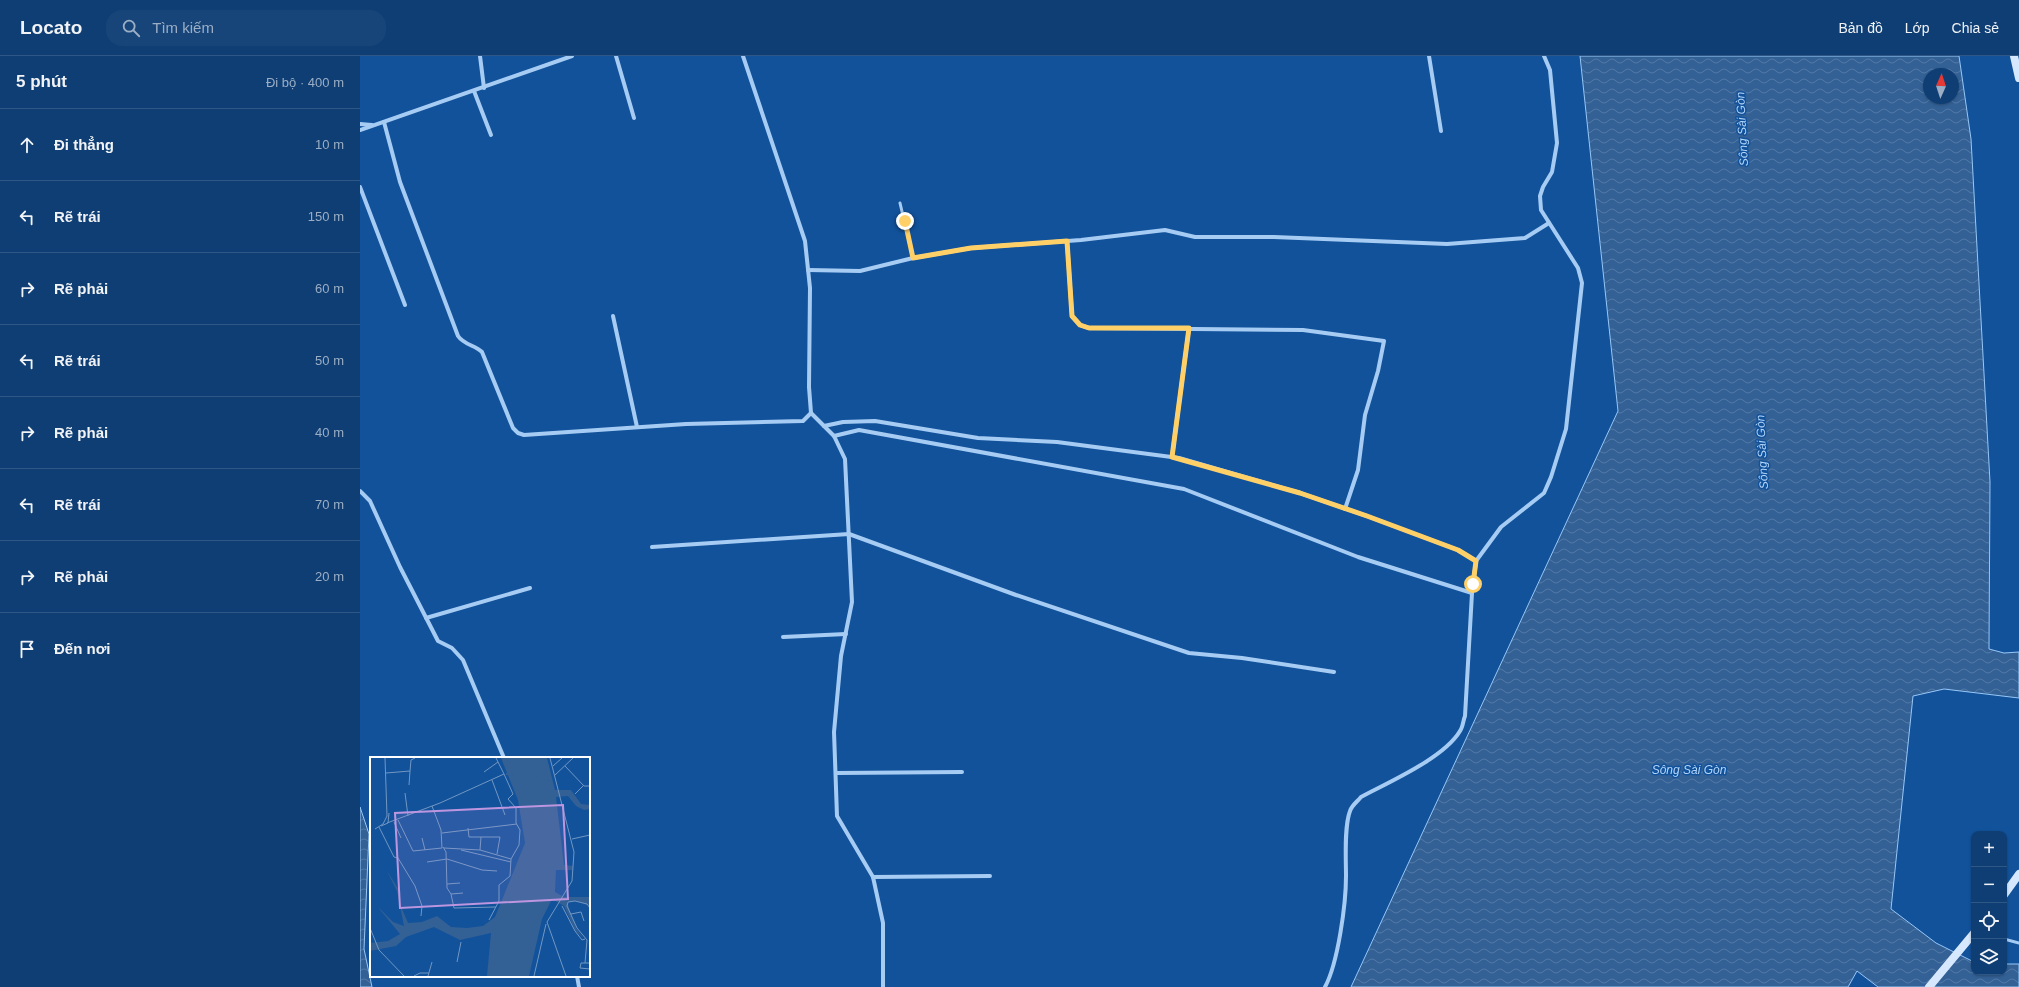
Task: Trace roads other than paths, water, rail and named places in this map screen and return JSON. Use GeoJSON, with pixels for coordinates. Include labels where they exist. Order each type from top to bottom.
{"type":"FeatureCollection","features":[{"type":"Feature","properties":{"kind":"street"},"geometry":{"type":"LineString","coordinates":[[480,56],[484,88]]}},
{"type":"Feature","properties":{"kind":"street"},"geometry":{"type":"LineString","coordinates":[[360,130],[484,88],[572,56]]}},
{"type":"Feature","properties":{"kind":"street"},"geometry":{"type":"LineString","coordinates":[[616,56],[634,118]]}},
{"type":"Feature","properties":{"kind":"street"},"geometry":{"type":"LineString","coordinates":[[743,56],[805,241],[810,288],[809,387],[811,413],[834,436],[845,459],[852,602],[841,656],[834,732],[837,773],[837,816],[874,877],[883,923],[882,987]]}},
{"type":"Feature","properties":{"kind":"street"},"geometry":{"type":"LineString","coordinates":[[1429,56],[1441,131]]}},
{"type":"Feature","properties":{"kind":"street"},"geometry":{"type":"LineString","coordinates":[[1325,987],[1334,966],[1346,887],[1349,812],[1353,805],[1361,798],[1435,756],[1451,743],[1461,730],[1465,716],[1472,593],[1476,561],[1501,527],[1544,493],[1566,428],[1582,283],[1578,268],[1541,210],[1540,196],[1543,187],[1552,172],[1557,144],[1550,70],[1544,56]]}},
{"type":"Feature","properties":{"kind":"street"},"geometry":{"type":"LineString","coordinates":[[2014,56],[2019,78]]}},
{"type":"Feature","properties":{"kind":"street"},"geometry":{"type":"LineString","coordinates":[[474,91],[491,136]]}},
{"type":"Feature","properties":{"kind":"street"},"geometry":{"type":"LineString","coordinates":[[384,122],[400,182],[458,336],[462,341],[476,347],[482,352],[513,428],[518,433],[524,435],[637,427],[802,421],[811,413]]}},
{"type":"Feature","properties":{"kind":"street"},"geometry":{"type":"LineString","coordinates":[[360,124],[374,125]]}},
{"type":"Feature","properties":{"kind":"street"},"geometry":{"type":"LineString","coordinates":[[360,187],[405,305]]}},
{"type":"Feature","properties":{"kind":"street"},"geometry":{"type":"LineString","coordinates":[[808,270],[860,271],[913,258],[971,248],[1067,241],[1165,230],[1195,237],[1274,237],[1447,244],[1525,238],[1549,222]]}},
{"type":"Feature","properties":{"kind":"street"},"geometry":{"type":"LineString","coordinates":[[1067,241],[1072,316],[1080,325],[1089,328],[1303,330],[1384,341],[1378,371],[1365,415],[1358,470],[1345,509]]}},
{"type":"Feature","properties":{"kind":"street"},"geometry":{"type":"LineString","coordinates":[[613,316],[637,427]]}},
{"type":"Feature","properties":{"kind":"street"},"geometry":{"type":"LineString","coordinates":[[1172,457],[1189,328]]}},
{"type":"Feature","properties":{"kind":"street"},"geometry":{"type":"LineString","coordinates":[[824,426],[843,422],[875,421],[978,438],[1057,442],[1172,457],[1292,491],[1345,509],[1458,550],[1476,561]]}},
{"type":"Feature","properties":{"kind":"street"},"geometry":{"type":"LineString","coordinates":[[834,436],[859,430],[1184,489],[1358,557],[1472,593]]}},
{"type":"Feature","properties":{"kind":"street"},"geometry":{"type":"LineString","coordinates":[[360,491],[370,501],[400,567],[438,641],[452,648],[463,660],[504,757]]}},
{"type":"Feature","properties":{"kind":"street"},"geometry":{"type":"LineString","coordinates":[[652,547],[849,534],[1016,595],[1189,653],[1242,658],[1334,672]]}},
{"type":"Feature","properties":{"kind":"street"},"geometry":{"type":"LineString","coordinates":[[426,618],[530,588]]}},
{"type":"Feature","properties":{"kind":"street"},"geometry":{"type":"LineString","coordinates":[[783,637],[846,634]]}},
{"type":"Feature","properties":{"kind":"street"},"geometry":{"type":"LineString","coordinates":[[837,773],[962,772]]}},
{"type":"Feature","properties":{"kind":"street"},"geometry":{"type":"LineString","coordinates":[[2007,891],[2019,874]]}},
{"type":"Feature","properties":{"kind":"street"},"geometry":{"type":"LineString","coordinates":[[874,877],[990,876]]}},
{"type":"Feature","properties":{"kind":"street"},"geometry":{"type":"LineString","coordinates":[[1929,987],[1971,936]]}},
{"type":"Feature","properties":{"kind":"street"},"geometry":{"type":"LineString","coordinates":[[577,977],[579,987]]}},
{"type":"Feature","properties":{"kind":"lane"},"geometry":{"type":"LineString","coordinates":[[900,203],[913,258]]}},
{"type":"Feature","properties":{"kind":"lane"},"geometry":{"type":"LineString","coordinates":[[2007,940],[2019,943]]}},
{"type":"Feature","properties":{"kind":"water","name":"Sông Sài Gòn"},"geometry":{"type":"Polygon","coordinates":[[[1580,56],[1959,56],[1971,139],[1990,482],[1989,649],[2004,653],[2019,652],[2019,698],[1944,689],[1913,696],[1891,909],[1936,943],[1971,960],[1971,975],[2007,975],[2007,964],[2019,964],[2019,987],[1878,987],[1857,971],[1848,987],[1351,987],[1618,411],[1580,56]]]}},
{"type":"Feature","properties":{"kind":"water"},"geometry":{"type":"Polygon","coordinates":[[[360,807],[369,834],[364,949],[372,987],[360,987],[360,807]]]}}]}
